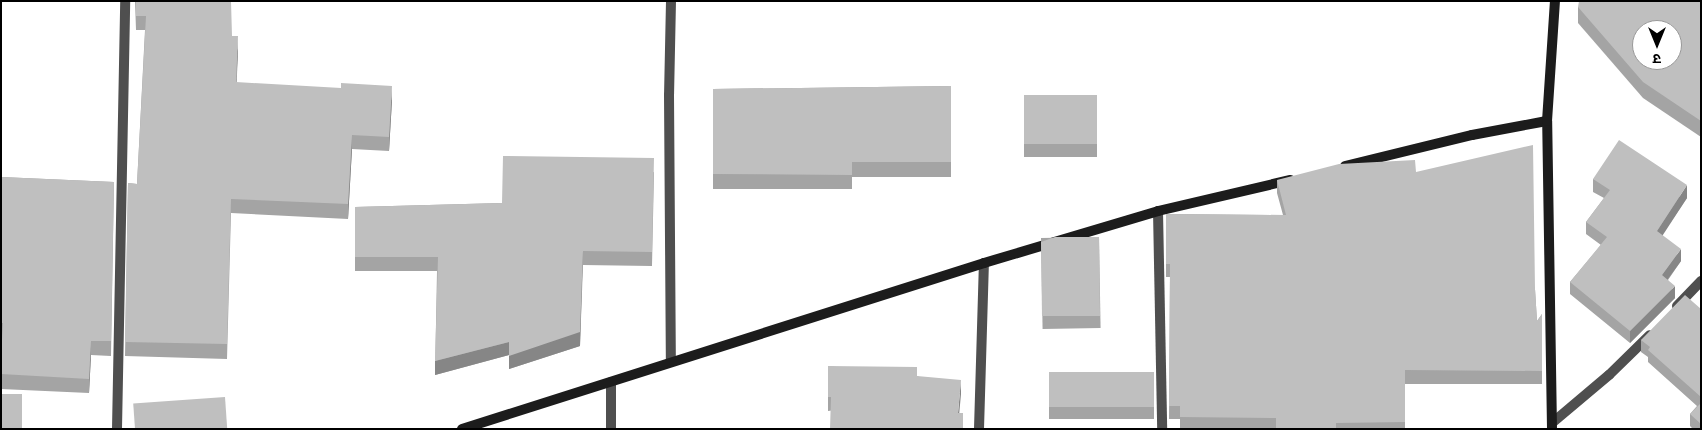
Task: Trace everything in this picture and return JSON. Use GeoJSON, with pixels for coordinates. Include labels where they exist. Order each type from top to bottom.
{"type":"FeatureCollection","features":[{"type":"Feature","properties":{"kind":"street"},"geometry":{"type":"LineString","coordinates":[[117,429],[125,1]]}},
{"type":"Feature","properties":{"kind":"street"},"geometry":{"type":"LineString","coordinates":[[671,1],[668,95],[671,360]]}},
{"type":"Feature","properties":{"kind":"street"},"geometry":{"type":"LineString","coordinates":[[1552,426],[1547,121],[1556,1]]}},
{"type":"Feature","properties":{"kind":"street"},"geometry":{"type":"LineString","coordinates":[[1330,170],[1472,135],[1547,121]]}},
{"type":"Feature","properties":{"kind":"street"},"geometry":{"type":"LineString","coordinates":[[462,429],[611,382],[671,360],[984,262],[1158,212],[1301,177]]}},
{"type":"Feature","properties":{"kind":"street"},"geometry":{"type":"LineString","coordinates":[[1158,212],[1162,429]]}},
{"type":"Feature","properties":{"kind":"street"},"geometry":{"type":"LineString","coordinates":[[979,429],[984,262]]}},
{"type":"Feature","properties":{"kind":"street"},"geometry":{"type":"LineString","coordinates":[[1552,426],[1609,375],[1701,282]]}},
{"type":"Feature","properties":{"kind":"street"},"geometry":{"type":"LineString","coordinates":[[611,382],[611,429]]}},
{"type":"Feature","properties":{"kind":"building"},"geometry":{"type":"Polygon","coordinates":[[[136,1],[231,1],[232,36],[238,36],[236,82],[341,88],[341,83],[392,86],[389,137],[352,135],[348,204],[231,199],[227,344],[125,342],[128,183],[137,184],[146,16],[136,16],[136,1]]]}},
{"type":"Feature","properties":{"kind":"building"},"geometry":{"type":"Polygon","coordinates":[[[1579,1],[1701,1],[1701,121],[1643,82],[1633,70],[1682,70],[1682,20],[1632,20],[1632,69],[1578,7],[1579,1]]]}},
{"type":"Feature","properties":{"kind":"building"},"geometry":{"type":"Polygon","coordinates":[[[951,86],[951,162],[852,162],[852,175],[713,174],[713,89],[951,86]]]}},
{"type":"Feature","properties":{"kind":"building"},"geometry":{"type":"Polygon","coordinates":[[[1024,95],[1097,95],[1097,144],[1024,144],[1024,95]]]}},
{"type":"Feature","properties":{"kind":"building"},"geometry":{"type":"Polygon","coordinates":[[[1619,140],[1687,185],[1657,231],[1681,249],[1662,275],[1675,286],[1630,331],[1570,282],[1607,237],[1586,222],[1610,190],[1593,179],[1619,140]]]}},
{"type":"Feature","properties":{"kind":"building"},"geometry":{"type":"Polygon","coordinates":[[[1533,145],[1535,289],[1537,321],[1542,314],[1542,371],[1405,370],[1405,422],[1336,423],[1336,429],[1276,429],[1276,418],[1180,417],[1180,406],[1169,406],[1170,264],[1166,264],[1166,214],[1286,215],[1277,180],[1339,164],[1415,160],[1416,172],[1533,145]]]}},
{"type":"Feature","properties":{"kind":"building"},"geometry":{"type":"Polygon","coordinates":[[[503,156],[654,158],[652,252],[583,251],[580,332],[509,356],[509,342],[435,361],[438,257],[355,257],[355,207],[502,203],[503,156]]]}},
{"type":"Feature","properties":{"kind":"building"},"geometry":{"type":"Polygon","coordinates":[[[1,177],[114,182],[111,341],[91,341],[89,379],[1,374],[3,323],[1,323],[1,177]]]}},
{"type":"Feature","properties":{"kind":"building"},"geometry":{"type":"Polygon","coordinates":[[[1055,237],[1099,237],[1100,316],[1042,316],[1041,242],[1055,237]]]}},
{"type":"Feature","properties":{"kind":"building"},"geometry":{"type":"Polygon","coordinates":[[[1685,295],[1701,309],[1701,397],[1648,350],[1650,347],[1641,340],[1685,295]]]}},
{"type":"Feature","properties":{"kind":"building"},"geometry":{"type":"Polygon","coordinates":[[[828,366],[917,367],[917,376],[961,380],[958,413],[963,413],[963,429],[830,429],[831,397],[828,397],[828,366]]]}},
{"type":"Feature","properties":{"kind":"building"},"geometry":{"type":"Polygon","coordinates":[[[1049,372],[1154,372],[1154,407],[1049,407],[1049,372]]]}},
{"type":"Feature","properties":{"kind":"building"},"geometry":{"type":"Polygon","coordinates":[[[1,394],[22,394],[22,429],[1,429],[1,394]]]}},
{"type":"Feature","properties":{"kind":"building"},"geometry":{"type":"Polygon","coordinates":[[[225,397],[227,429],[135,429],[133,403],[225,397]]]}},
{"type":"Feature","properties":{"kind":"building"},"geometry":{"type":"Polygon","coordinates":[[[1701,403],[1701,424],[1690,414],[1701,403]]]}}]}
